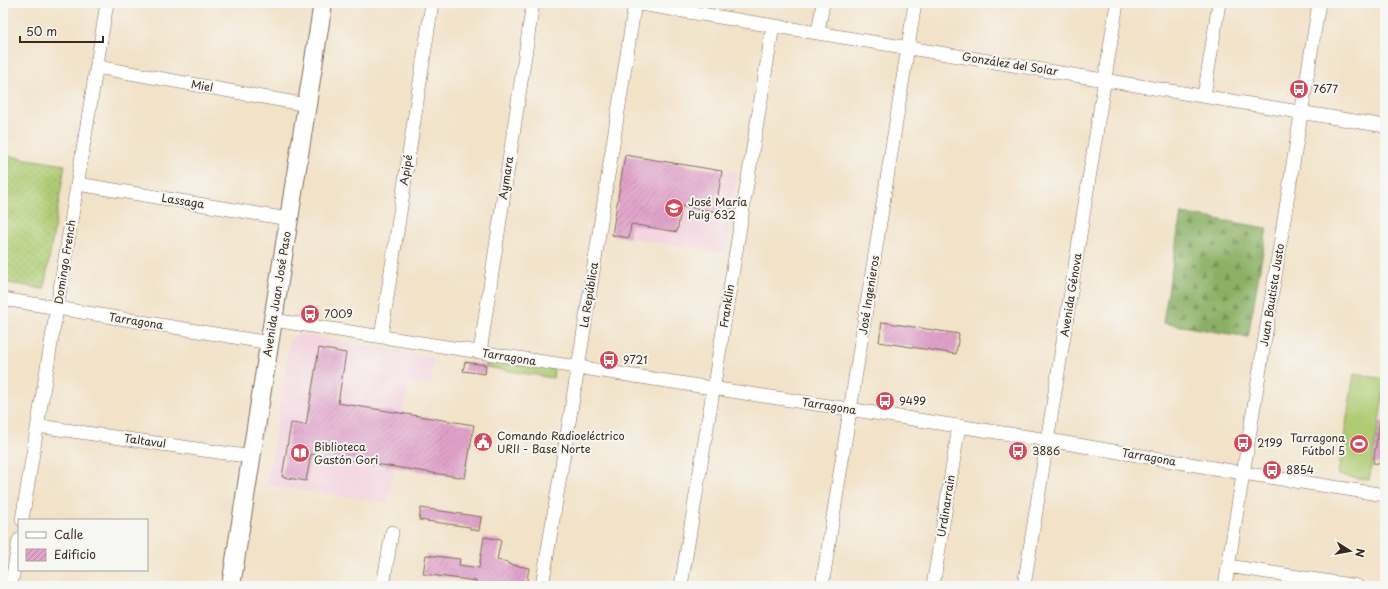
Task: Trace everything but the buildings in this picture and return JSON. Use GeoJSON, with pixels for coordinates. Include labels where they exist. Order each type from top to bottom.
{"type":"FeatureCollection","features":[{"type":"Feature","properties":{"kind":"main road","name":"Avenida Juan José Paso"},"geometry":{"type":"LineString","coordinates":[[231,586],[323,3]]}},
{"type":"Feature","properties":{"kind":"street","name":"Domingo French"},"geometry":{"type":"LineString","coordinates":[[22,519],[107,3]]}},
{"type":"Feature","properties":{"kind":"street","name":"Apipé"},"geometry":{"type":"LineString","coordinates":[[381,337],[432,3]]}},
{"type":"Feature","properties":{"kind":"street","name":"Aymara"},"geometry":{"type":"LineString","coordinates":[[480,352],[533,3]]}},
{"type":"Feature","properties":{"kind":"street","name":"González del Solar"},"geometry":{"type":"LineString","coordinates":[[635,3],[1385,126]]}},
{"type":"Feature","properties":{"kind":"street","name":"La República"},"geometry":{"type":"LineString","coordinates":[[542,586],[578,368],[635,3]]}},
{"type":"Feature","properties":{"kind":"street"},"geometry":{"type":"LineString","coordinates":[[818,33],[823,3]]}},
{"type":"Feature","properties":{"kind":"street","name":"José Ingenieros"},"geometry":{"type":"LineString","coordinates":[[822,586],[915,3]]}},
{"type":"Feature","properties":{"kind":"street","name":"Avenida Génova"},"geometry":{"type":"LineString","coordinates":[[1024,586],[1117,3]]}},
{"type":"Feature","properties":{"kind":"street"},"geometry":{"type":"LineString","coordinates":[[1204,96],[1219,3]]}},
{"type":"Feature","properties":{"kind":"street","name":"Juan Bautista Justo"},"geometry":{"type":"LineString","coordinates":[[1225,586],[1319,3]]}},
{"type":"Feature","properties":{"kind":"street","name":"Franklin"},"geometry":{"type":"LineString","coordinates":[[681,586],[773,26]]}},
{"type":"Feature","properties":{"kind":"street","name":"Miel"},"geometry":{"type":"LineString","coordinates":[[97,67],[307,105]]}},
{"type":"Feature","properties":{"kind":"street","name":"Lassaga"},"geometry":{"type":"LineString","coordinates":[[78,184],[289,219]]}},
{"type":"Feature","properties":{"kind":"street","name":"Tarragona"},"geometry":{"type":"LineString","coordinates":[[3,299],[270,343]]}},
{"type":"Feature","properties":{"kind":"street","name":"Tarragona"},"geometry":{"type":"LineString","coordinates":[[273,320],[1048,440],[1385,495]]}},
{"type":"Feature","properties":{"kind":"street","name":"Taltavul"},"geometry":{"type":"LineString","coordinates":[[38,426],[252,457]]}},
{"type":"Feature","properties":{"kind":"street","name":"Urdinarrain"},"geometry":{"type":"LineString","coordinates":[[933,586],[959,426]]}},
{"type":"Feature","properties":{"kind":"street"},"geometry":{"type":"LineString","coordinates":[[383,586],[392,532]]}},
{"type":"Feature","properties":{"kind":"street"},"geometry":{"type":"LineString","coordinates":[[12,586],[18,547]]}},
{"type":"Feature","properties":{"kind":"street"},"geometry":{"type":"LineString","coordinates":[[1228,566],[1357,586]]}},
{"type":"Feature","properties":{"kind":"shaded area","name":"José María Puig 632"},"geometry":{"type":"Polygon","coordinates":[[[625,155],[737,173],[725,253],[612,235],[625,155]]]}},
{"type":"Feature","properties":{"kind":"shaded area"},"geometry":{"type":"Polygon","coordinates":[[[298,334],[434,358],[431,385],[408,382],[388,503],[267,485],[290,340],[298,334]]]}},
{"type":"Feature","properties":{"kind":"green space"},"geometry":{"type":"Polygon","coordinates":[[[3,155],[65,165],[44,289],[3,282],[3,155]]]}},
{"type":"Feature","properties":{"kind":"green space"},"geometry":{"type":"Polygon","coordinates":[[[1181,213],[1267,228],[1248,337],[1163,323],[1181,213]]]}},
{"type":"Feature","properties":{"kind":"green space"},"geometry":{"type":"Polygon","coordinates":[[[487,359],[554,369],[553,378],[486,367],[487,359]]]}},
{"type":"Feature","properties":{"kind":"green space","name":"Tarragona Fútbol 5"},"geometry":{"type":"Polygon","coordinates":[[[1354,374],[1385,379],[1369,480],[1338,475],[1354,374]]]}},
{"type":"Feature","properties":{"kind":"place","name":"7677"},"geometry":{"type":"Point","coordinates":[1299,89]}},
{"type":"Feature","properties":{"kind":"place","name":"José María Puig 632"},"geometry":{"type":"Point","coordinates":[674,208]}},
{"type":"Feature","properties":{"kind":"place","name":"7009"},"geometry":{"type":"Point","coordinates":[310,314]}},
{"type":"Feature","properties":{"kind":"place","name":"9721"},"geometry":{"type":"Point","coordinates":[609,360]}},
{"type":"Feature","properties":{"kind":"place","name":"9499"},"geometry":{"type":"Point","coordinates":[885,401]}},
{"type":"Feature","properties":{"kind":"place","name":"Comando Radioeléctrico URII - Base Norte"},"geometry":{"type":"Point","coordinates":[483,442]}},
{"type":"Feature","properties":{"kind":"place","name":"2199"},"geometry":{"type":"Point","coordinates":[1243,443]}},
{"type":"Feature","properties":{"kind":"place","name":"Tarragona Fútbol 5"},"geometry":{"type":"Point","coordinates":[1359,444]}},
{"type":"Feature","properties":{"kind":"place","name":"3886"},"geometry":{"type":"Point","coordinates":[1018,451]}},
{"type":"Feature","properties":{"kind":"place","name":"Biblioteca Gastón Gori"},"geometry":{"type":"Point","coordinates":[300,453]}},
{"type":"Feature","properties":{"kind":"place","name":"8854"},"geometry":{"type":"Point","coordinates":[1272,470]}}]}
